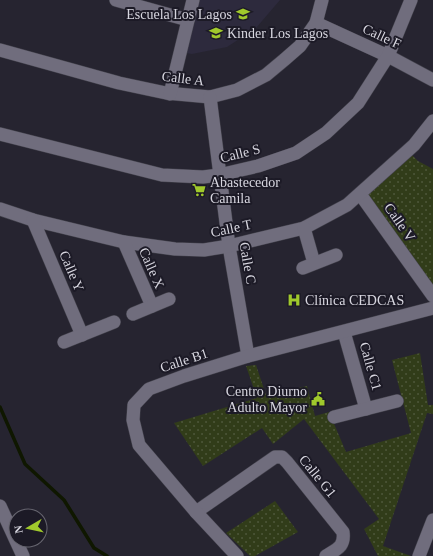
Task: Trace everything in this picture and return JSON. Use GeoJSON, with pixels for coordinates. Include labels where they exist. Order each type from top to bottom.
{"type":"FeatureCollection","features":[{"type":"Feature","properties":{"kind":"street"},"geometry":{"type":"LineString","coordinates":[[116,0],[188,20]]}},
{"type":"Feature","properties":{"kind":"street"},"geometry":{"type":"LineString","coordinates":[[170,94],[193,0]]}},
{"type":"Feature","properties":{"kind":"street","name":"Calle A"},"geometry":{"type":"LineString","coordinates":[[0,50],[102,79],[170,94],[210,97],[238,90],[266,75],[300,46],[316,23],[322,0]]}},
{"type":"Feature","properties":{"kind":"street","name":"Calle S"},"geometry":{"type":"LineString","coordinates":[[0,134],[162,175],[203,177],[258,166],[296,153],[326,133],[358,103],[388,56],[411,0]]}},
{"type":"Feature","properties":{"kind":"street","name":"Calle F"},"geometry":{"type":"LineString","coordinates":[[316,23],[388,56],[433,80]]}},
{"type":"Feature","properties":{"kind":"street","name":"Calle C"},"geometry":{"type":"LineString","coordinates":[[210,97],[229,246],[248,356]]}},
{"type":"Feature","properties":{"kind":"street","name":"Calle T"},"geometry":{"type":"LineString","coordinates":[[0,209],[33,220],[124,242],[175,249],[204,250],[229,246],[304,228],[347,205],[414,145],[433,122]]}},
{"type":"Feature","properties":{"kind":"street","name":"Calle V"},"geometry":{"type":"LineString","coordinates":[[360,194],[433,296]]}},
{"type":"Feature","properties":{"kind":"street","name":"Calle Y"},"geometry":{"type":"LineString","coordinates":[[33,220],[82,335]]}},
{"type":"Feature","properties":{"kind":"street"},"geometry":{"type":"LineString","coordinates":[[304,228],[309,265],[336,255]]}},
{"type":"Feature","properties":{"kind":"street","name":"Calle X"},"geometry":{"type":"LineString","coordinates":[[124,242],[152,306]]}},
{"type":"Feature","properties":{"kind":"street"},"geometry":{"type":"LineString","coordinates":[[133,314],[169,299]]}},
{"type":"Feature","properties":{"kind":"street","name":"Calle B1"},"geometry":{"type":"LineString","coordinates":[[237,556],[196,512],[139,445],[133,420],[134,405],[149,389],[184,376],[248,356],[433,308]]}},
{"type":"Feature","properties":{"kind":"street"},"geometry":{"type":"LineString","coordinates":[[64,342],[114,322]]}},
{"type":"Feature","properties":{"kind":"street","name":"Calle C1"},"geometry":{"type":"LineString","coordinates":[[344,332],[366,409]]}},
{"type":"Feature","properties":{"kind":"street"},"geometry":{"type":"LineString","coordinates":[[334,417],[397,401]]}},
{"type":"Feature","properties":{"kind":"street","name":"Calle G1"},"geometry":{"type":"LineString","coordinates":[[196,512],[275,457],[282,457],[343,532],[344,540],[339,548],[326,556]]}},
{"type":"Feature","properties":{"kind":"street"},"geometry":{"type":"LineString","coordinates":[[0,506],[23,556]]}},
{"type":"Feature","properties":{"kind":"street"},"geometry":{"type":"LineString","coordinates":[[419,556],[433,520]]}},
{"type":"Feature","properties":{"kind":"shaded area"},"geometry":{"type":"Polygon","coordinates":[[[193,0],[280,0],[256,28],[227,47],[192,54],[180,52],[193,0]]]}},
{"type":"Feature","properties":{"kind":"green space"},"geometry":{"type":"Polygon","coordinates":[[[408,151],[418,161],[433,169],[433,296],[360,194],[408,151]]]}},
{"type":"Feature","properties":{"kind":"green space"},"geometry":{"type":"Polygon","coordinates":[[[420,353],[428,405],[433,405],[433,414],[427,413],[383,546],[411,556],[378,556],[364,529],[379,519],[304,419],[273,444],[262,428],[203,466],[174,423],[257,398],[246,366],[256,365],[266,395],[307,386],[315,416],[329,412],[346,452],[411,433],[392,360],[420,353]]]}},
{"type":"Feature","properties":{"kind":"green space"},"geometry":{"type":"Polygon","coordinates":[[[275,501],[298,532],[255,556],[250,556],[226,533],[275,501]]]}},
{"type":"Feature","properties":{"kind":"waterway"},"geometry":{"type":"LineString","coordinates":[[0,407],[25,464],[64,500],[94,548],[107,556]]}},
{"type":"Feature","properties":{"kind":"place","name":"Escuela Los Lagos"},"geometry":{"type":"Point","coordinates":[243,14]}},
{"type":"Feature","properties":{"kind":"place","name":"Kinder Los Lagos"},"geometry":{"type":"Point","coordinates":[216,33]}},
{"type":"Feature","properties":{"kind":"place","name":"Abastecedor Camila"},"geometry":{"type":"Point","coordinates":[199,190]}},
{"type":"Feature","properties":{"kind":"place","name":"Clínica CEDCAS"},"geometry":{"type":"Point","coordinates":[294,300]}},
{"type":"Feature","properties":{"kind":"place","name":"Centro Diurno Adulto Mayor"},"geometry":{"type":"Point","coordinates":[318,399]}}]}
